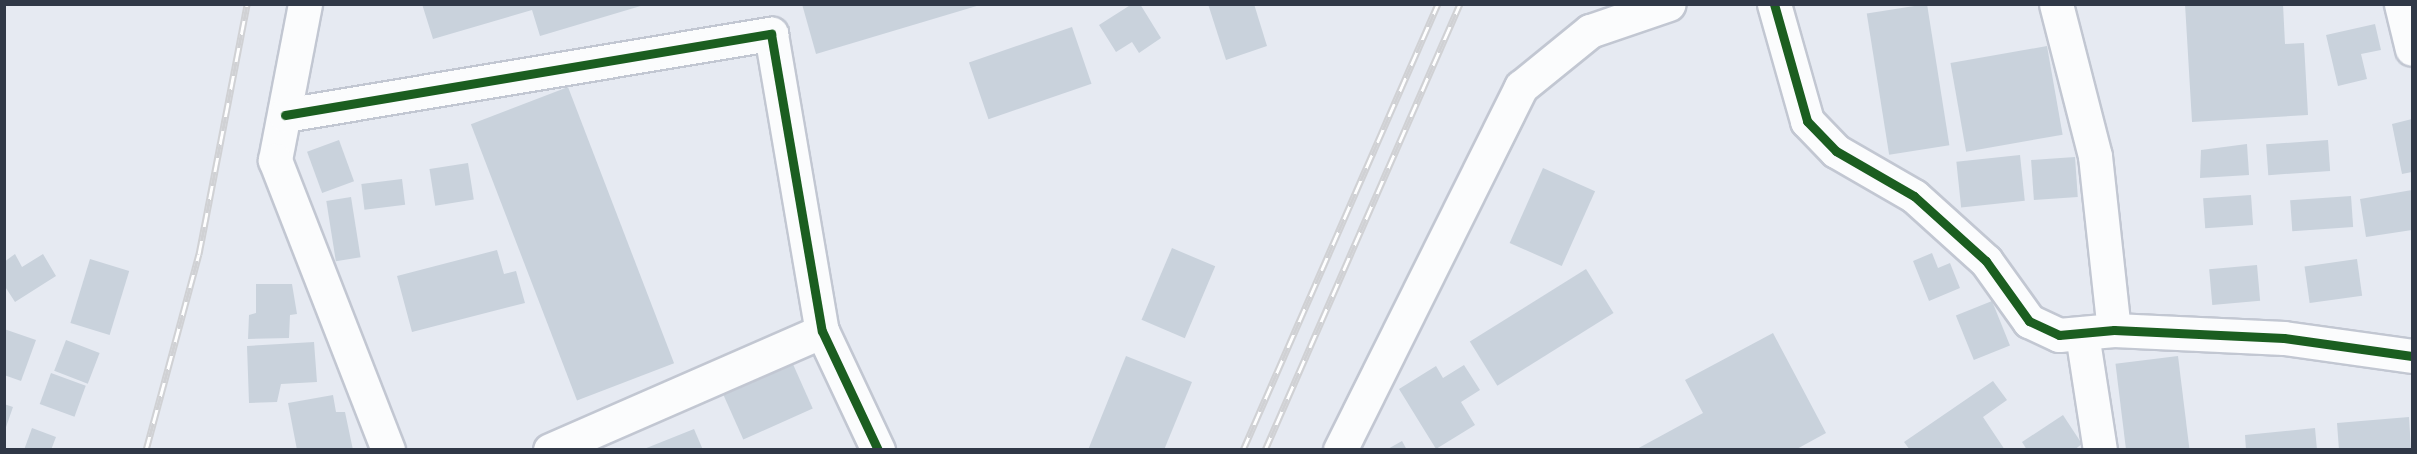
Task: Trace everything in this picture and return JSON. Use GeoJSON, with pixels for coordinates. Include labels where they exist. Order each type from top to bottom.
{"type":"FeatureCollection","features":[{"type":"Feature","properties":{"kind":"street"},"geometry":{"type":"LineString","coordinates":[[305,4],[275,160],[388,450]]}},
{"type":"Feature","properties":{"kind":"street"},"geometry":{"type":"LineString","coordinates":[[1340,450],[1521,87],[1590,31],[1669,4]]}},
{"type":"Feature","properties":{"kind":"street"},"geometry":{"type":"LineString","coordinates":[[1774,4],[1807,121],[1836,151],[1914,196],[1986,261],[2029,321],[2059,335],[2114,330],[2284,338],[2412,356]]}},
{"type":"Feature","properties":{"kind":"street"},"geometry":{"type":"LineString","coordinates":[[2056,4],[2095,156],[2114,330]]}},
{"type":"Feature","properties":{"kind":"street"},"geometry":{"type":"LineString","coordinates":[[2401,4],[2412,49]]}},
{"type":"Feature","properties":{"kind":"street"},"geometry":{"type":"LineString","coordinates":[[285,116],[771,34],[822,331],[878,450]]}},
{"type":"Feature","properties":{"kind":"street"},"geometry":{"type":"LineString","coordinates":[[550,450],[822,331]]}},
{"type":"Feature","properties":{"kind":"street"},"geometry":{"type":"LineString","coordinates":[[2082,334],[2100,450]]}},
{"type":"Feature","properties":{"kind":"building"},"geometry":{"type":"Polygon","coordinates":[[[422,4],[644,5],[540,36],[532,10],[433,39],[422,4]]]}},
{"type":"Feature","properties":{"kind":"building"},"geometry":{"type":"Polygon","coordinates":[[[802,4],[980,4],[980,5],[816,54],[802,4]]]}},
{"type":"Feature","properties":{"kind":"building"},"geometry":{"type":"Polygon","coordinates":[[[1132,4],[1140,4],[1161,38],[1139,53],[1132,42],[1116,52],[1099,25],[1132,4]]]}},
{"type":"Feature","properties":{"kind":"building"},"geometry":{"type":"Polygon","coordinates":[[[1208,4],[1254,4],[1267,46],[1226,60],[1208,4]]]}},
{"type":"Feature","properties":{"kind":"building"},"geometry":{"type":"Polygon","coordinates":[[[1927,4],[1949,145],[1889,155],[1867,14],[1927,4]]]}},
{"type":"Feature","properties":{"kind":"building"},"geometry":{"type":"Polygon","coordinates":[[[2185,4],[2283,4],[2285,44],[2304,43],[2308,115],[2192,122],[2185,4]]]}},
{"type":"Feature","properties":{"kind":"building"},"geometry":{"type":"Polygon","coordinates":[[[2375,24],[2381,50],[2361,54],[2367,79],[2338,86],[2326,35],[2375,24]]]}},
{"type":"Feature","properties":{"kind":"building"},"geometry":{"type":"Polygon","coordinates":[[[1072,27],[1092,84],[988,119],[969,62],[1072,27]]]}},
{"type":"Feature","properties":{"kind":"building"},"geometry":{"type":"Polygon","coordinates":[[[2047,46],[2063,135],[1966,152],[1950,63],[2047,46]]]}},
{"type":"Feature","properties":{"kind":"building"},"geometry":{"type":"Polygon","coordinates":[[[568,87],[674,363],[577,401],[471,124],[568,87]]]}},
{"type":"Feature","properties":{"kind":"building"},"geometry":{"type":"Polygon","coordinates":[[[2412,119],[2412,172],[2402,174],[2392,124],[2412,119]]]}},
{"type":"Feature","properties":{"kind":"building"},"geometry":{"type":"Polygon","coordinates":[[[339,140],[354,181],[322,193],[307,152],[339,140]]]}},
{"type":"Feature","properties":{"kind":"building"},"geometry":{"type":"Polygon","coordinates":[[[2328,140],[2330,171],[2268,175],[2266,144],[2328,140]]]}},
{"type":"Feature","properties":{"kind":"building"},"geometry":{"type":"Polygon","coordinates":[[[2247,144],[2249,175],[2200,178],[2201,150],[2247,144]]]}},
{"type":"Feature","properties":{"kind":"building"},"geometry":{"type":"Polygon","coordinates":[[[2020,155],[2025,201],[1961,207],[1956,162],[2020,155]]]}},
{"type":"Feature","properties":{"kind":"building"},"geometry":{"type":"Polygon","coordinates":[[[2075,157],[2078,197],[2034,200],[2031,160],[2075,157]]]}},
{"type":"Feature","properties":{"kind":"building"},"geometry":{"type":"Polygon","coordinates":[[[468,163],[474,200],[435,206],[429,169],[468,163]]]}},
{"type":"Feature","properties":{"kind":"building"},"geometry":{"type":"Polygon","coordinates":[[[1543,168],[1595,191],[1562,266],[1510,243],[1543,168]]]}},
{"type":"Feature","properties":{"kind":"building"},"geometry":{"type":"Polygon","coordinates":[[[402,179],[405,205],[364,210],[361,184],[402,179]]]}},
{"type":"Feature","properties":{"kind":"building"},"geometry":{"type":"Polygon","coordinates":[[[2412,190],[2412,230],[2366,237],[2360,199],[2412,190]]]}},
{"type":"Feature","properties":{"kind":"building"},"geometry":{"type":"Polygon","coordinates":[[[2251,195],[2253,225],[2205,228],[2203,198],[2251,195]]]}},
{"type":"Feature","properties":{"kind":"building"},"geometry":{"type":"Polygon","coordinates":[[[2351,196],[2353,227],[2292,231],[2290,200],[2351,196]]]}},
{"type":"Feature","properties":{"kind":"building"},"geometry":{"type":"Polygon","coordinates":[[[351,197],[361,257],[336,261],[326,201],[351,197]]]}},
{"type":"Feature","properties":{"kind":"building"},"geometry":{"type":"Polygon","coordinates":[[[1172,248],[1215,266],[1185,338],[1142,320],[1172,248]]]}},
{"type":"Feature","properties":{"kind":"building"},"geometry":{"type":"Polygon","coordinates":[[[497,250],[504,274],[516,271],[525,303],[412,332],[397,276],[497,250]]]}},
{"type":"Feature","properties":{"kind":"building"},"geometry":{"type":"Polygon","coordinates":[[[1932,253],[1938,268],[1950,263],[1960,288],[1929,301],[1913,261],[1932,253]]]}},
{"type":"Feature","properties":{"kind":"building"},"geometry":{"type":"Polygon","coordinates":[[[15,254],[22,267],[43,254],[56,276],[15,302],[4,285],[4,262],[15,254]]]}},
{"type":"Feature","properties":{"kind":"building"},"geometry":{"type":"Polygon","coordinates":[[[90,259],[129,271],[110,335],[70,323],[90,259]]]}},
{"type":"Feature","properties":{"kind":"building"},"geometry":{"type":"Polygon","coordinates":[[[2357,259],[2362,296],[2310,303],[2305,266],[2357,259]]]}},
{"type":"Feature","properties":{"kind":"building"},"geometry":{"type":"Polygon","coordinates":[[[2257,265],[2260,301],[2212,305],[2209,269],[2257,265]]]}},
{"type":"Feature","properties":{"kind":"building"},"geometry":{"type":"Polygon","coordinates":[[[1586,269],[1614,313],[1497,386],[1470,342],[1586,269]]]}},
{"type":"Feature","properties":{"kind":"building"},"geometry":{"type":"Polygon","coordinates":[[[256,284],[292,284],[297,314],[290,315],[289,338],[248,339],[249,315],[256,313],[256,284]]]}},
{"type":"Feature","properties":{"kind":"building"},"geometry":{"type":"Polygon","coordinates":[[[1992,301],[2010,346],[1974,360],[1956,316],[1992,301]]]}},
{"type":"Feature","properties":{"kind":"building"},"geometry":{"type":"Polygon","coordinates":[[[4,329],[36,340],[21,381],[4,375],[4,329]]]}},
{"type":"Feature","properties":{"kind":"building"},"geometry":{"type":"Polygon","coordinates":[[[1773,333],[1826,433],[1795,450],[1635,450],[1703,413],[1685,380],[1773,333]]]}},
{"type":"Feature","properties":{"kind":"building"},"geometry":{"type":"Polygon","coordinates":[[[66,340],[100,353],[88,384],[54,371],[66,340]]]}},
{"type":"Feature","properties":{"kind":"building"},"geometry":{"type":"Polygon","coordinates":[[[314,342],[317,382],[281,384],[277,402],[249,403],[247,346],[314,342]]]}},
{"type":"Feature","properties":{"kind":"building"},"geometry":{"type":"Polygon","coordinates":[[[1126,356],[1192,382],[1164,450],[1088,450],[1126,356]]]}},
{"type":"Feature","properties":{"kind":"building"},"geometry":{"type":"Polygon","coordinates":[[[2178,356],[2190,450],[2126,450],[2115,364],[2178,356]]]}},
{"type":"Feature","properties":{"kind":"building"},"geometry":{"type":"Polygon","coordinates":[[[792,362],[813,409],[743,440],[723,393],[792,362]]]}},
{"type":"Feature","properties":{"kind":"building"},"geometry":{"type":"Polygon","coordinates":[[[1464,365],[1480,390],[1461,402],[1475,425],[1436,449],[1399,389],[1436,366],[1443,378],[1464,365]]]}},
{"type":"Feature","properties":{"kind":"building"},"geometry":{"type":"Polygon","coordinates":[[[51,373],[86,386],[74,417],[40,404],[51,373]]]}},
{"type":"Feature","properties":{"kind":"building"},"geometry":{"type":"Polygon","coordinates":[[[1993,381],[2007,400],[1983,417],[2005,450],[1910,450],[1904,442],[1993,381]]]}},
{"type":"Feature","properties":{"kind":"building"},"geometry":{"type":"Polygon","coordinates":[[[333,395],[336,412],[345,412],[353,450],[297,450],[288,403],[333,395]]]}},
{"type":"Feature","properties":{"kind":"building"},"geometry":{"type":"Polygon","coordinates":[[[4,404],[13,407],[5,430],[4,430],[4,404]]]}},
{"type":"Feature","properties":{"kind":"building"},"geometry":{"type":"Polygon","coordinates":[[[2063,415],[2082,444],[2074,450],[2027,450],[2022,442],[2063,415]]]}},
{"type":"Feature","properties":{"kind":"building"},"geometry":{"type":"Polygon","coordinates":[[[2409,417],[2411,450],[2339,450],[2337,423],[2409,417]]]}},
{"type":"Feature","properties":{"kind":"building"},"geometry":{"type":"Polygon","coordinates":[[[32,428],[56,437],[51,450],[24,450],[32,428]]]}},
{"type":"Feature","properties":{"kind":"building"},"geometry":{"type":"Polygon","coordinates":[[[2315,428],[2317,450],[2246,450],[2245,435],[2315,428]]]}},
{"type":"Feature","properties":{"kind":"building"},"geometry":{"type":"Polygon","coordinates":[[[694,429],[703,450],[644,450],[644,449],[694,429]]]}},
{"type":"Feature","properties":{"kind":"building"},"geometry":{"type":"Polygon","coordinates":[[[1402,441],[1407,450],[1386,450],[1402,441]]]}},
{"type":"Feature","properties":{"kind":"railway"},"geometry":{"type":"LineString","coordinates":[[146,450],[199,254],[247,4]]}},
{"type":"Feature","properties":{"kind":"railway"},"geometry":{"type":"LineString","coordinates":[[1243,450],[1438,4]]}},
{"type":"Feature","properties":{"kind":"railway"},"geometry":{"type":"LineString","coordinates":[[1265,450],[1460,4]]}},
{"type":"Feature","properties":{"kind":"cycle path"},"geometry":{"type":"LineString","coordinates":[[1774,4],[1807,121],[1836,151],[1914,196],[1986,261],[2029,321],[2059,335],[2114,330],[2284,338],[2412,356]]}},
{"type":"Feature","properties":{"kind":"cycle path"},"geometry":{"type":"LineString","coordinates":[[285,115],[771,34],[822,331],[878,450]]}}]}
